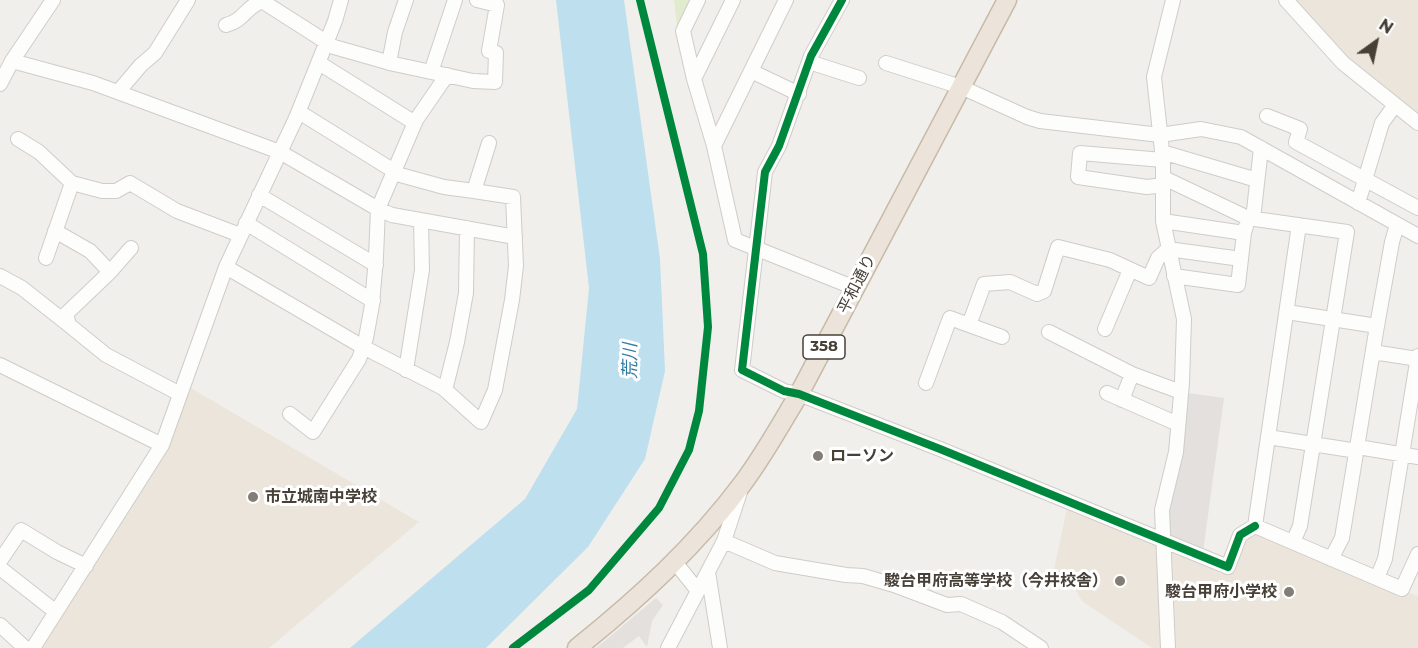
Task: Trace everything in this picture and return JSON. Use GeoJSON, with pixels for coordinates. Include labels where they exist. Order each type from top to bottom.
{"type":"FeatureCollection","features":[{"type":"Feature","properties":{"kind":"highway","name":"平和通り"},"geometry":{"type":"LineString","coordinates":[[577,648],[621,612],[675,562],[744,482],[770,443],[799,394],[1007,0]]}},
{"type":"Feature","properties":{"kind":"street"},"geometry":{"type":"LineString","coordinates":[[0,84],[12,61],[53,0]]}},
{"type":"Feature","properties":{"kind":"street"},"geometry":{"type":"LineString","coordinates":[[118,92],[141,65],[155,53],[188,0]]}},
{"type":"Feature","properties":{"kind":"street"},"geometry":{"type":"LineString","coordinates":[[33,648],[162,445],[226,267],[299,112],[341,0]]}},
{"type":"Feature","properties":{"kind":"street"},"geometry":{"type":"LineString","coordinates":[[388,63],[406,0]]}},
{"type":"Feature","properties":{"kind":"street"},"geometry":{"type":"LineString","coordinates":[[431,72],[455,0]]}},
{"type":"Feature","properties":{"kind":"street"},"geometry":{"type":"LineString","coordinates":[[226,25],[237,22],[252,4],[262,1],[334,47],[388,63],[473,81],[495,82],[496,53],[489,51],[497,5],[477,0]]}},
{"type":"Feature","properties":{"kind":"street"},"geometry":{"type":"LineString","coordinates":[[698,0],[683,31],[694,79],[714,146],[735,240],[855,288]]}},
{"type":"Feature","properties":{"kind":"street"},"geometry":{"type":"LineString","coordinates":[[694,79],[733,0]]}},
{"type":"Feature","properties":{"kind":"street"},"geometry":{"type":"LineString","coordinates":[[714,146],[786,0]]}},
{"type":"Feature","properties":{"kind":"street"},"geometry":{"type":"LineString","coordinates":[[842,0],[809,62],[779,146],[765,172],[742,370],[784,391],[799,394],[940,448],[1228,567],[1240,535],[1254,526],[1299,225]]}},
{"type":"Feature","properties":{"kind":"street"},"geometry":{"type":"LineString","coordinates":[[1168,648],[1162,510],[1176,452],[1184,319],[1163,222],[1164,182],[1154,77],[1173,0]]}},
{"type":"Feature","properties":{"kind":"street"},"geometry":{"type":"LineString","coordinates":[[1286,0],[1343,63],[1418,123]]}},
{"type":"Feature","properties":{"kind":"street"},"geometry":{"type":"LineString","coordinates":[[12,61],[93,83],[280,152],[392,215],[515,237]]}},
{"type":"Feature","properties":{"kind":"street"},"geometry":{"type":"LineString","coordinates":[[809,62],[859,78]]}},
{"type":"Feature","properties":{"kind":"street"},"geometry":{"type":"LineString","coordinates":[[319,63],[415,123]]}},
{"type":"Feature","properties":{"kind":"street"},"geometry":{"type":"LineString","coordinates":[[886,63],[960,87],[1040,121],[1160,135],[1201,129],[1241,137],[1418,236]]}},
{"type":"Feature","properties":{"kind":"street"},"geometry":{"type":"LineString","coordinates":[[751,71],[799,94]]}},
{"type":"Feature","properties":{"kind":"street"},"geometry":{"type":"LineString","coordinates":[[290,414],[313,432],[358,359],[363,347],[373,301],[378,209],[415,123],[447,75]]}},
{"type":"Feature","properties":{"kind":"street"},"geometry":{"type":"LineString","coordinates":[[1358,203],[1382,123],[1395,105]]}},
{"type":"Feature","properties":{"kind":"street"},"geometry":{"type":"LineString","coordinates":[[226,267],[363,347],[445,390],[481,422],[495,390],[512,300],[516,266],[513,197],[444,187],[394,172],[299,112]]}},
{"type":"Feature","properties":{"kind":"street"},"geometry":{"type":"LineString","coordinates":[[1267,116],[1300,129],[1288,163]]}},
{"type":"Feature","properties":{"kind":"street"},"geometry":{"type":"LineString","coordinates":[[18,139],[39,152],[72,183],[102,191],[116,190],[130,183],[177,211],[243,229],[373,301]]}},
{"type":"Feature","properties":{"kind":"street"},"geometry":{"type":"LineString","coordinates":[[1296,142],[1418,208]]}},
{"type":"Feature","properties":{"kind":"street"},"geometry":{"type":"LineString","coordinates":[[474,191],[489,143]]}},
{"type":"Feature","properties":{"kind":"street"},"geometry":{"type":"LineString","coordinates":[[1174,276],[1238,285],[1244,232],[1250,218],[1261,148]]}},
{"type":"Feature","properties":{"kind":"street"},"geometry":{"type":"LineString","coordinates":[[1257,180],[1162,156],[1080,153],[1078,177],[1147,187],[1164,182],[1250,218],[1347,232],[1300,526],[1293,542]]}},
{"type":"Feature","properties":{"kind":"street"},"geometry":{"type":"LineString","coordinates":[[46,258],[72,183]]}},
{"type":"Feature","properties":{"kind":"street"},"geometry":{"type":"LineString","coordinates":[[259,195],[376,265]]}},
{"type":"Feature","properties":{"kind":"street"},"geometry":{"type":"LineString","coordinates":[[406,370],[422,270],[421,220]]}},
{"type":"Feature","properties":{"kind":"street"},"geometry":{"type":"LineString","coordinates":[[1163,222],[1244,232]]}},
{"type":"Feature","properties":{"kind":"street"},"geometry":{"type":"LineString","coordinates":[[1331,558],[1342,538],[1377,326],[1397,225]]}},
{"type":"Feature","properties":{"kind":"street"},"geometry":{"type":"LineString","coordinates":[[445,390],[466,293],[467,228]]}},
{"type":"Feature","properties":{"kind":"street"},"geometry":{"type":"LineString","coordinates":[[55,231],[90,251],[110,272]]}},
{"type":"Feature","properties":{"kind":"street"},"geometry":{"type":"LineString","coordinates":[[969,325],[984,284],[1010,282],[1037,294],[1044,291],[1058,247],[1110,260],[1149,278],[1158,258],[1168,249],[1241,259]]}},
{"type":"Feature","properties":{"kind":"street"},"geometry":{"type":"LineString","coordinates":[[69,325],[66,314],[110,272],[131,248]]}},
{"type":"Feature","properties":{"kind":"street"},"geometry":{"type":"LineString","coordinates":[[1105,329],[1130,270]]}},
{"type":"Feature","properties":{"kind":"street"},"geometry":{"type":"LineString","coordinates":[[0,276],[22,288],[106,355],[180,394]]}},
{"type":"Feature","properties":{"kind":"street"},"geometry":{"type":"LineString","coordinates":[[1287,312],[1377,326]]}},
{"type":"Feature","properties":{"kind":"street"},"geometry":{"type":"LineString","coordinates":[[926,383],[950,318],[1002,337]]}},
{"type":"Feature","properties":{"kind":"street"},"geometry":{"type":"LineString","coordinates":[[1049,332],[1132,374],[1181,392]]}},
{"type":"Feature","properties":{"kind":"street"},"geometry":{"type":"LineString","coordinates":[[1373,351],[1418,358],[1385,559],[1377,578]]}},
{"type":"Feature","properties":{"kind":"street"},"geometry":{"type":"LineString","coordinates":[[0,365],[162,445]]}},
{"type":"Feature","properties":{"kind":"street"},"geometry":{"type":"LineString","coordinates":[[1122,400],[1132,374]]}},
{"type":"Feature","properties":{"kind":"street"},"geometry":{"type":"LineString","coordinates":[[1107,393],[1178,424]]}},
{"type":"Feature","properties":{"kind":"street"},"geometry":{"type":"LineString","coordinates":[[1268,437],[1418,457]]}},
{"type":"Feature","properties":{"kind":"street"},"geometry":{"type":"LineString","coordinates":[[668,648],[724,541],[744,482]]}},
{"type":"Feature","properties":{"kind":"street"},"geometry":{"type":"LineString","coordinates":[[1254,526],[1402,589],[1418,555]]}},
{"type":"Feature","properties":{"kind":"street"},"geometry":{"type":"LineString","coordinates":[[0,561],[21,530],[57,552],[86,566]]}},
{"type":"Feature","properties":{"kind":"street"},"geometry":{"type":"LineString","coordinates":[[724,541],[775,563],[864,576],[947,605],[961,604],[1002,622],[1041,648]]}},
{"type":"Feature","properties":{"kind":"street"},"geometry":{"type":"LineString","coordinates":[[675,562],[698,591]]}},
{"type":"Feature","properties":{"kind":"street"},"geometry":{"type":"LineString","coordinates":[[0,568],[56,612]]}},
{"type":"Feature","properties":{"kind":"street"},"geometry":{"type":"LineString","coordinates":[[708,572],[720,648]]}},
{"type":"Feature","properties":{"kind":"street"},"geometry":{"type":"LineString","coordinates":[[0,626],[25,648]]}},
{"type":"Feature","properties":{"kind":"shaded area"},"geometry":{"type":"Polygon","coordinates":[[[1295,0],[1418,0],[1418,115],[1347,58],[1295,0]]]}},
{"type":"Feature","properties":{"kind":"shaded area","name":"市立城南中学校"},"geometry":{"type":"Polygon","coordinates":[[[184,384],[419,522],[269,648],[33,648],[162,445],[184,384]]]}},
{"type":"Feature","properties":{"kind":"shaded area"},"geometry":{"type":"Polygon","coordinates":[[[1181,392],[1224,398],[1203,552],[1166,542],[1162,510],[1181,392]]]}},
{"type":"Feature","properties":{"kind":"shaded area"},"geometry":{"type":"Polygon","coordinates":[[[1067,508],[1159,546],[1163,648],[1152,648],[1082,601],[1075,589],[1054,569],[1067,508]]]}},
{"type":"Feature","properties":{"kind":"shaded area","name":"駿台甲府小学校"},"geometry":{"type":"Polygon","coordinates":[[[1256,531],[1418,596],[1418,648],[1172,648],[1167,549],[1222,574],[1233,570],[1247,535],[1256,531]]]}},
{"type":"Feature","properties":{"kind":"shaded area"},"geometry":{"type":"Polygon","coordinates":[[[656,598],[663,605],[652,621],[647,647],[639,636],[623,648],[596,648],[656,598]]]}},
{"type":"Feature","properties":{"kind":"green space"},"geometry":{"type":"Polygon","coordinates":[[[674,0],[690,0],[677,26],[674,0]]]}},
{"type":"Feature","properties":{"kind":"water","name":"荒川"},"geometry":{"type":"Polygon","coordinates":[[[556,0],[624,0],[660,259],[665,371],[645,459],[588,547],[486,648],[350,648],[525,499],[577,409],[589,288],[556,0]]]}},
{"type":"Feature","properties":{"kind":"cycle path"},"geometry":{"type":"LineString","coordinates":[[513,648],[589,590],[659,508],[689,450],[699,411],[708,327],[703,254],[640,0]]}},
{"type":"Feature","properties":{"kind":"cycle path"},"geometry":{"type":"LineString","coordinates":[[842,0],[811,56],[779,146],[765,172],[742,370],[784,391],[799,394],[940,449],[1228,567],[1240,535],[1255,526]]}},
{"type":"Feature","properties":{"kind":"place","name":"ローソン"},"geometry":{"type":"Point","coordinates":[818,456]}},
{"type":"Feature","properties":{"kind":"place","name":"市立城南中学校"},"geometry":{"type":"Point","coordinates":[253,497]}},
{"type":"Feature","properties":{"kind":"place","name":"駿台甲府高等学校（今井校舎）"},"geometry":{"type":"Point","coordinates":[1120,581]}},
{"type":"Feature","properties":{"kind":"place","name":"駿台甲府小学校"},"geometry":{"type":"Point","coordinates":[1289,592]}}]}
